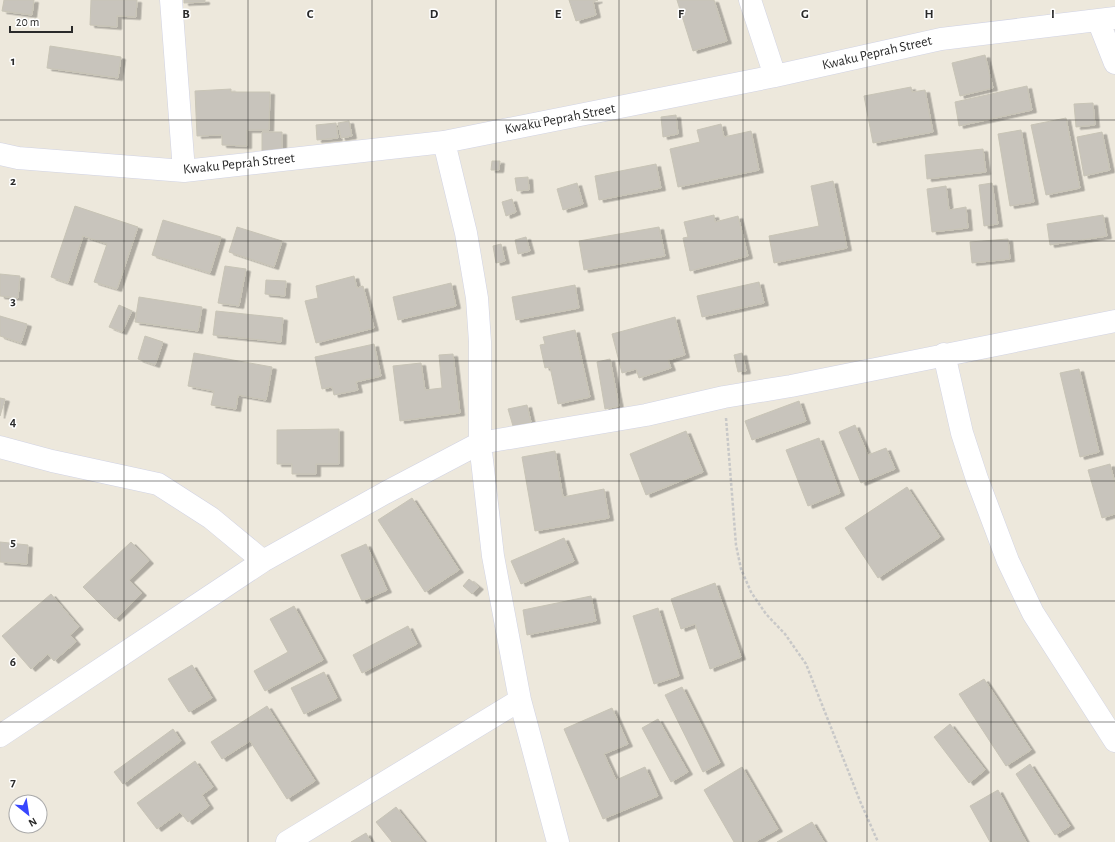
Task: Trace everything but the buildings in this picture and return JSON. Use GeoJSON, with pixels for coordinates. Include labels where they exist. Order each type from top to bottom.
{"type":"FeatureCollection","features":[{"type":"Feature","properties":{"kind":"street"},"geometry":{"type":"LineString","coordinates":[[171,0],[184,171]]}},
{"type":"Feature","properties":{"kind":"street"},"geometry":{"type":"LineString","coordinates":[[750,0],[775,76]]}},
{"type":"Feature","properties":{"kind":"street"},"geometry":{"type":"LineString","coordinates":[[1107,19],[1115,63]]}},
{"type":"Feature","properties":{"kind":"street","name":"Kwaku Peprah Street"},"geometry":{"type":"LineString","coordinates":[[0,154],[18,158],[184,171],[444,142],[775,76],[941,39],[1107,19]]}},
{"type":"Feature","properties":{"kind":"street"},"geometry":{"type":"LineString","coordinates":[[444,142],[466,233],[477,298],[480,342],[480,443],[493,556],[520,700],[558,842]]}},
{"type":"Feature","properties":{"kind":"street"},"geometry":{"type":"LineString","coordinates":[[0,736],[263,561],[385,493],[480,443],[646,415],[724,397],[792,386],[944,354],[1115,321]]}},
{"type":"Feature","properties":{"kind":"street"},"geometry":{"type":"LineString","coordinates":[[944,354],[962,433],[977,479],[1008,561],[1033,613],[1115,741]]}},
{"type":"Feature","properties":{"kind":"street"},"geometry":{"type":"LineString","coordinates":[[0,447],[52,462],[158,484],[211,518],[263,561]]}},
{"type":"Feature","properties":{"kind":"street"},"geometry":{"type":"LineString","coordinates":[[287,842],[520,700]]}},
{"type":"Feature","properties":{"kind":"path"},"geometry":{"type":"LineString","coordinates":[[724,397],[736,545],[741,569],[751,592],[766,614],[785,634],[806,664],[860,801],[878,842]]}}]}
